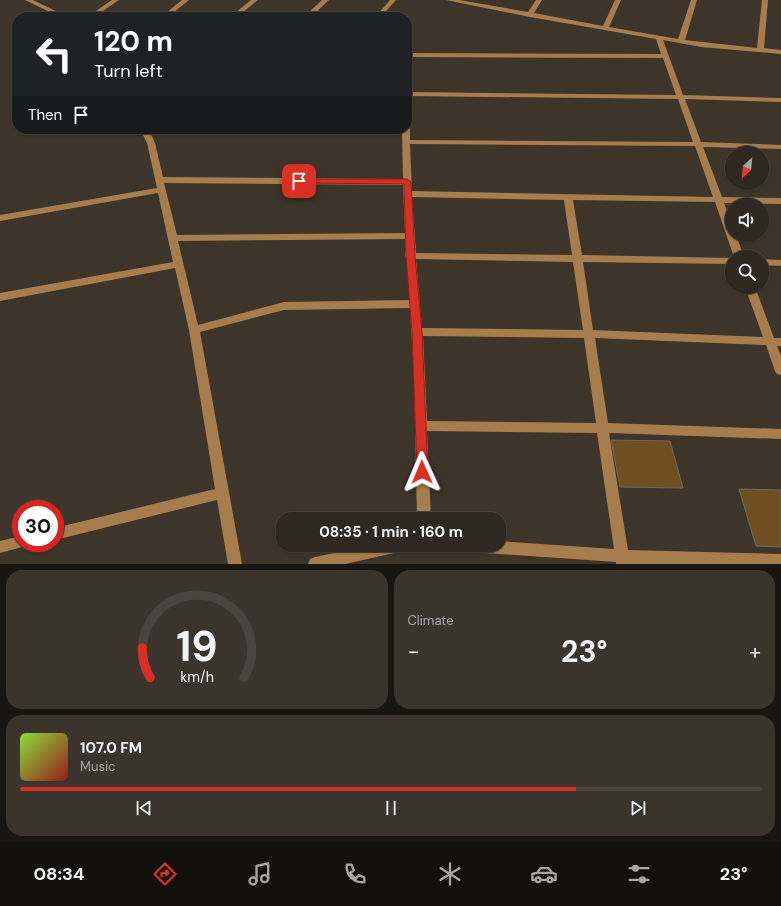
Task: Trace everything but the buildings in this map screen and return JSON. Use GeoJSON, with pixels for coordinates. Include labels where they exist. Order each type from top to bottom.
{"type":"FeatureCollection","features":[{"type":"Feature","properties":{"kind":"street"},"geometry":{"type":"LineString","coordinates":[[28,0],[54,12]]}},
{"type":"Feature","properties":{"kind":"street"},"geometry":{"type":"LineString","coordinates":[[41,6],[51,0]]}},
{"type":"Feature","properties":{"kind":"street"},"geometry":{"type":"LineString","coordinates":[[98,12],[116,0]]}},
{"type":"Feature","properties":{"kind":"street"},"geometry":{"type":"LineString","coordinates":[[170,12],[186,0]]}},
{"type":"Feature","properties":{"kind":"street"},"geometry":{"type":"LineString","coordinates":[[239,12],[254,0]]}},
{"type":"Feature","properties":{"kind":"street"},"geometry":{"type":"LineString","coordinates":[[313,12],[326,0]]}},
{"type":"Feature","properties":{"kind":"street"},"geometry":{"type":"LineString","coordinates":[[382,12],[393,0]]}},
{"type":"Feature","properties":{"kind":"street"},"geometry":{"type":"LineString","coordinates":[[449,0],[462,1],[659,38],[760,51],[781,52]]}},
{"type":"Feature","properties":{"kind":"street"},"geometry":{"type":"LineString","coordinates":[[530,14],[539,0]]}},
{"type":"Feature","properties":{"kind":"street"},"geometry":{"type":"LineString","coordinates":[[605,28],[618,0]]}},
{"type":"Feature","properties":{"kind":"street"},"geometry":{"type":"LineString","coordinates":[[681,41],[694,0]]}},
{"type":"Feature","properties":{"kind":"street"},"geometry":{"type":"LineString","coordinates":[[760,51],[765,0]]}},
{"type":"Feature","properties":{"kind":"street"},"geometry":{"type":"LineString","coordinates":[[659,38],[737,250]]}},
{"type":"Feature","properties":{"kind":"street"},"geometry":{"type":"LineString","coordinates":[[412,55],[666,56]]}},
{"type":"Feature","properties":{"kind":"street"},"geometry":{"type":"LineString","coordinates":[[412,94],[681,97],[781,100]]}},
{"type":"Feature","properties":{"kind":"street"},"geometry":{"type":"LineString","coordinates":[[146,134],[151,143],[194,330],[235,564]]}},
{"type":"Feature","properties":{"kind":"street"},"geometry":{"type":"LineString","coordinates":[[406,134],[409,236],[417,332],[424,512]]}},
{"type":"Feature","properties":{"kind":"street"},"geometry":{"type":"LineString","coordinates":[[406,142],[698,144],[781,147]]}},
{"type":"Feature","properties":{"kind":"street"},"geometry":{"type":"LineString","coordinates":[[0,218],[161,185],[407,182]]}},
{"type":"Feature","properties":{"kind":"street"},"geometry":{"type":"LineString","coordinates":[[408,194],[718,198],[781,201]]}},
{"type":"Feature","properties":{"kind":"street"},"geometry":{"type":"LineString","coordinates":[[568,196],[622,560]]}},
{"type":"Feature","properties":{"kind":"street"},"geometry":{"type":"LineString","coordinates":[[173,238],[409,236]]}},
{"type":"Feature","properties":{"kind":"street"},"geometry":{"type":"LineString","coordinates":[[410,256],[725,261]]}},
{"type":"Feature","properties":{"kind":"street"},"geometry":{"type":"LineString","coordinates":[[769,262],[781,263]]}},
{"type":"Feature","properties":{"kind":"street"},"geometry":{"type":"LineString","coordinates":[[0,297],[179,264]]}},
{"type":"Feature","properties":{"kind":"street"},"geometry":{"type":"LineString","coordinates":[[753,294],[776,342],[781,371]]}},
{"type":"Feature","properties":{"kind":"street"},"geometry":{"type":"LineString","coordinates":[[194,330],[284,306],[414,304]]}},
{"type":"Feature","properties":{"kind":"street"},"geometry":{"type":"LineString","coordinates":[[417,332],[588,334],[776,342]]}},
{"type":"Feature","properties":{"kind":"street"},"geometry":{"type":"LineString","coordinates":[[421,426],[602,428],[781,434]]}},
{"type":"Feature","properties":{"kind":"street"},"geometry":{"type":"LineString","coordinates":[[64,532],[222,493]]}},
{"type":"Feature","properties":{"kind":"street"},"geometry":{"type":"LineString","coordinates":[[0,547],[12,544]]}},
{"type":"Feature","properties":{"kind":"street"},"geometry":{"type":"LineString","coordinates":[[506,550],[622,560],[781,561]]}},
{"type":"Feature","properties":{"kind":"street"},"geometry":{"type":"LineString","coordinates":[[315,564],[371,552]]}},
{"type":"Feature","properties":{"kind":"route"},"geometry":{"type":"LineString","coordinates":[[299,181],[407,182],[410,256],[417,332],[422,472]]}}]}
